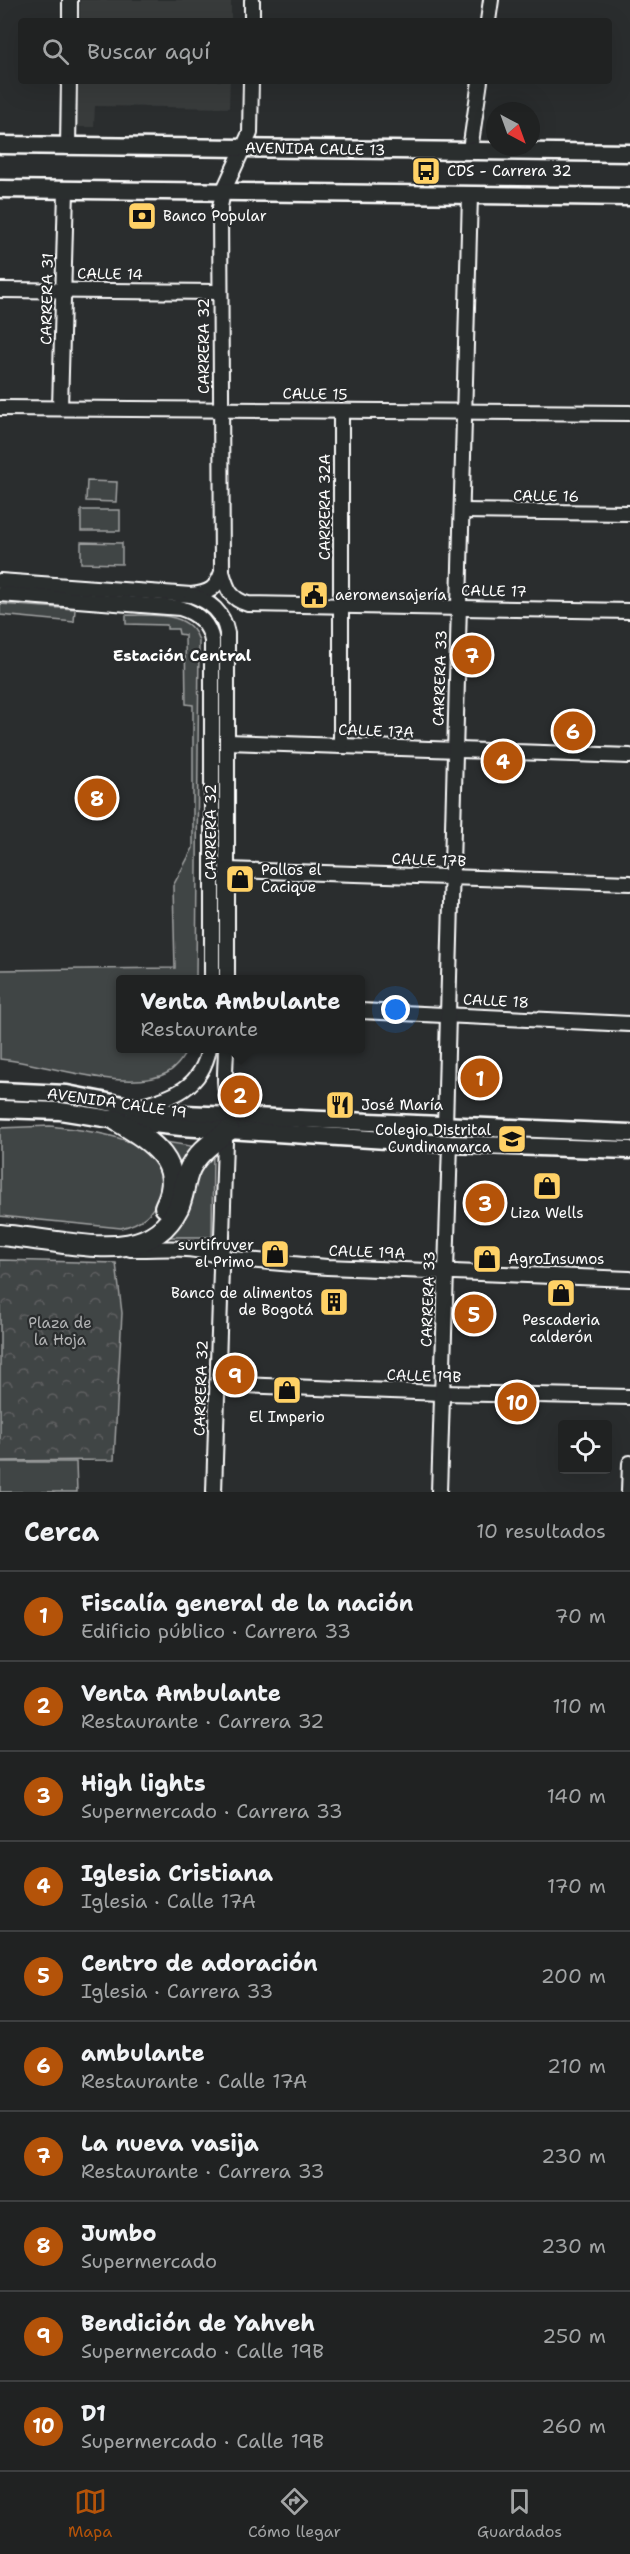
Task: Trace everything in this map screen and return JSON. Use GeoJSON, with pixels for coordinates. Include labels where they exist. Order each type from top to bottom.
{"type":"FeatureCollection","features":[{"type":"Feature","properties":{"kind":"highway"},"geometry":{"type":"LineString","coordinates":[[0,1222],[119,1235],[139,1230],[154,1220],[163,1210],[170,1192],[171,1179],[165,1157],[146,1139],[116,1120]]}},
{"type":"Feature","properties":{"kind":"highway"},"geometry":{"type":"LineString","coordinates":[[0,1235],[104,1248],[140,1243],[164,1227],[180,1205],[194,1162],[210,1145],[227,1135]]}},
{"type":"Feature","properties":{"kind":"main road","name":"AVENIDA CALLE 13"},"geometry":{"type":"LineString","coordinates":[[0,145],[630,153]]}},
{"type":"Feature","properties":{"kind":"main road"},"geometry":{"type":"LineString","coordinates":[[0,189],[630,197]]}},
{"type":"Feature","properties":{"kind":"main road","name":"AVENIDA CALLE 19"},"geometry":{"type":"LineString","coordinates":[[0,1091],[41,1091],[67,1094],[167,1113],[630,1133]]}},
{"type":"Feature","properties":{"kind":"main road","name":"AVENIDA CALLE 19"},"geometry":{"type":"LineString","coordinates":[[0,1109],[43,1110],[227,1135],[630,1150]]}},
{"type":"Feature","properties":{"kind":"street"},"geometry":{"type":"LineString","coordinates":[[70,0],[70,18]]}},
{"type":"Feature","properties":{"kind":"street"},"geometry":{"type":"LineString","coordinates":[[252,0],[252,18]]}},
{"type":"Feature","properties":{"kind":"street"},"geometry":{"type":"LineString","coordinates":[[489,18],[491,0]]}},
{"type":"Feature","properties":{"kind":"street"},"geometry":{"type":"LineString","coordinates":[[68,147],[69,84]]}},
{"type":"Feature","properties":{"kind":"street","name":"CARRERA 32"},"geometry":{"type":"LineString","coordinates":[[248,604],[240,602],[231,595],[222,572],[220,207],[223,192],[244,148],[251,127],[251,84]]}},
{"type":"Feature","properties":{"kind":"street"},"geometry":{"type":"LineString","coordinates":[[470,150],[480,84]]}},
{"type":"Feature","properties":{"kind":"street","name":"CARRERA 31"},"geometry":{"type":"LineString","coordinates":[[60,408],[66,191]]}},
{"type":"Feature","properties":{"kind":"street","name":"CARRERA 33"},"geometry":{"type":"LineString","coordinates":[[445,1126],[470,195]]}},
{"type":"Feature","properties":{"kind":"street","name":"CALLE 14"},"geometry":{"type":"LineString","coordinates":[[0,290],[220,292]]}},
{"type":"Feature","properties":{"kind":"street","name":"CALLE 15"},"geometry":{"type":"LineString","coordinates":[[0,408],[630,413]]}},
{"type":"Feature","properties":{"kind":"street","name":"CARRERA 32A"},"geometry":{"type":"LineString","coordinates":[[341,411],[341,746]]}},
{"type":"Feature","properties":{"kind":"street","name":"CALLE 16"},"geometry":{"type":"LineString","coordinates":[[462,511],[630,513]]}},
{"type":"Feature","properties":{"kind":"street"},"geometry":{"type":"LineString","coordinates":[[0,581],[191,595],[210,592],[218,583],[222,572]]}},
{"type":"Feature","properties":{"kind":"street","name":"CARRERA 32"},"geometry":{"type":"LineString","coordinates":[[0,594],[180,608],[197,614],[211,633],[212,975]]}},
{"type":"Feature","properties":{"kind":"street","name":"CARRERA 32"},"geometry":{"type":"LineString","coordinates":[[191,595],[207,601],[218,611],[225,623],[227,633],[227,975]]}},
{"type":"Feature","properties":{"kind":"street"},"geometry":{"type":"LineString","coordinates":[[227,633],[232,614],[241,606],[248,604]]}},
{"type":"Feature","properties":{"kind":"street","name":"CALLE 17"},"geometry":{"type":"LineString","coordinates":[[248,604],[630,611]]}},
{"type":"Feature","properties":{"kind":"street","name":"CALLE 17A"},"geometry":{"type":"LineString","coordinates":[[228,742],[630,756]]}},
{"type":"Feature","properties":{"kind":"street","name":"CALLE 17B"},"geometry":{"type":"LineString","coordinates":[[228,870],[630,883]]}},
{"type":"Feature","properties":{"kind":"street","name":"CALLE 18"},"geometry":{"type":"LineString","coordinates":[[365,1011],[630,1023]]}},
{"type":"Feature","properties":{"kind":"street"},"geometry":{"type":"LineString","coordinates":[[136,1108],[166,1100],[183,1091],[201,1073],[207,1053]]}},
{"type":"Feature","properties":{"kind":"street"},"geometry":{"type":"LineString","coordinates":[[226,1053],[227,1101],[234,1111],[244,1117]]}},
{"type":"Feature","properties":{"kind":"street","name":"CARRERA 32"},"geometry":{"type":"LineString","coordinates":[[214,1492],[227,1135]]}},
{"type":"Feature","properties":{"kind":"street","name":"CARRERA 33"},"geometry":{"type":"LineString","coordinates":[[439,1492],[450,1144]]}},
{"type":"Feature","properties":{"kind":"street","name":"CALLE 19A"},"geometry":{"type":"LineString","coordinates":[[104,1248],[195,1249],[209,1251],[223,1258],[327,1268],[630,1279]]}},
{"type":"Feature","properties":{"kind":"street","name":"CALLE 19B"},"geometry":{"type":"LineString","coordinates":[[217,1384],[441,1393],[630,1397]]}},
{"type":"Feature","properties":{"kind":"street"},"geometry":{"type":"LineString","coordinates":[[629,1492],[630,1463]]}},
{"type":"Feature","properties":{"kind":"shaded area"},"geometry":{"type":"Polygon","coordinates":[[[80,0],[231,0],[231,18],[80,18],[80,0]]]}},
{"type":"Feature","properties":{"kind":"shaded area"},"geometry":{"type":"Polygon","coordinates":[[[78,84],[230,84],[229,108],[95,106],[94,127],[77,127],[78,84]]]}},
{"type":"Feature","properties":{"kind":"green space"},"geometry":{"type":"Polygon","coordinates":[[[87,481],[117,482],[116,502],[86,501],[87,481]]]}},
{"type":"Feature","properties":{"kind":"green space"},"geometry":{"type":"Polygon","coordinates":[[[81,510],[120,510],[120,531],[81,531],[81,510]]]}},
{"type":"Feature","properties":{"kind":"green space"},"geometry":{"type":"Polygon","coordinates":[[[81,542],[122,543],[122,564],[81,563],[81,542]]]}},
{"type":"Feature","properties":{"kind":"green space"},"geometry":{"type":"Polygon","coordinates":[[[0,604],[75,609],[74,622],[0,615],[0,604]]]}},
{"type":"Feature","properties":{"kind":"green space"},"geometry":{"type":"Polygon","coordinates":[[[126,615],[158,615],[179,619],[194,631],[199,641],[196,975],[116,975],[116,1053],[185,1053],[176,1066],[167,1073],[150,1079],[131,1080],[109,1079],[0,1059],[0,970],[175,968],[173,886],[193,848],[193,705],[186,704],[185,635],[179,634],[178,629],[167,629],[167,625],[126,624],[126,615]]]}},
{"type":"Feature","properties":{"kind":"green space"},"geometry":{"type":"Polygon","coordinates":[[[50,1126],[114,1137],[143,1149],[154,1159],[163,1185],[157,1201],[146,1217],[121,1228],[0,1216],[0,1128],[50,1126]]]}},
{"type":"Feature","properties":{"kind":"green space"},"geometry":{"type":"Polygon","coordinates":[[[159,1141],[197,1147],[176,1186],[159,1141]]]}},
{"type":"Feature","properties":{"kind":"green space"},"geometry":{"type":"Polygon","coordinates":[[[213,1151],[212,1237],[166,1237],[196,1177],[213,1151]]]}},
{"type":"Feature","properties":{"kind":"green space","name":"Plaza de la Hoja"},"geometry":{"type":"Polygon","coordinates":[[[0,1260],[116,1263],[122,1313],[114,1460],[0,1461],[0,1260]]]}},
{"type":"Feature","properties":{"kind":"green space"},"geometry":{"type":"Polygon","coordinates":[[[0,1462],[76,1462],[77,1492],[0,1492],[0,1462]]]}},
{"type":"Feature","properties":{"kind":"place","name":"CDS - Carrera 32"},"geometry":{"type":"Point","coordinates":[426,171]}},
{"type":"Feature","properties":{"kind":"place","name":"Banco Popular"},"geometry":{"type":"Point","coordinates":[142,216]}},
{"type":"Feature","properties":{"kind":"place","name":"aeromensajería"},"geometry":{"type":"Point","coordinates":[314,595]}},
{"type":"Feature","properties":{"kind":"place","name":"La nueva vasija"},"geometry":{"type":"Point","coordinates":[472,655]}},
{"type":"Feature","properties":{"kind":"place","name":"ambulante"},"geometry":{"type":"Point","coordinates":[573,731]}},
{"type":"Feature","properties":{"kind":"place","name":"Iglesia Cristiana"},"geometry":{"type":"Point","coordinates":[503,761]}},
{"type":"Feature","properties":{"kind":"place","name":"Jumbo"},"geometry":{"type":"Point","coordinates":[97,798]}},
{"type":"Feature","properties":{"kind":"place","name":"Pollos el Cacique"},"geometry":{"type":"Point","coordinates":[240,879]}},
{"type":"Feature","properties":{"kind":"place","name":"Fiscalía general de la nación"},"geometry":{"type":"Point","coordinates":[480,1078]}},
{"type":"Feature","properties":{"kind":"place","name":"Venta Ambulante"},"geometry":{"type":"Point","coordinates":[240,1095]}},
{"type":"Feature","properties":{"kind":"place","name":"José María"},"geometry":{"type":"Point","coordinates":[340,1105]}},
{"type":"Feature","properties":{"kind":"place","name":"Colegio Distrital Cundinamarca"},"geometry":{"type":"Point","coordinates":[512,1139]}},
{"type":"Feature","properties":{"kind":"place","name":"Liza Wells"},"geometry":{"type":"Point","coordinates":[547,1186]}},
{"type":"Feature","properties":{"kind":"place","name":"High lights"},"geometry":{"type":"Point","coordinates":[485,1203]}},
{"type":"Feature","properties":{"kind":"place","name":"surtifruver el Primo"},"geometry":{"type":"Point","coordinates":[275,1254]}},
{"type":"Feature","properties":{"kind":"place","name":"AgroInsumos"},"geometry":{"type":"Point","coordinates":[487,1259]}},
{"type":"Feature","properties":{"kind":"place","name":"Pescaderia calderón"},"geometry":{"type":"Point","coordinates":[561,1293]}},
{"type":"Feature","properties":{"kind":"place","name":"Banco de alimentos de Bogotá"},"geometry":{"type":"Point","coordinates":[334,1302]}},
{"type":"Feature","properties":{"kind":"place","name":"Centro de adoración"},"geometry":{"type":"Point","coordinates":[474,1314]}},
{"type":"Feature","properties":{"kind":"place","name":"Bendición de Yahveh"},"geometry":{"type":"Point","coordinates":[235,1375]}},
{"type":"Feature","properties":{"kind":"place","name":"El Imperio"},"geometry":{"type":"Point","coordinates":[287,1390]}},
{"type":"Feature","properties":{"kind":"place","name":"D1"},"geometry":{"type":"Point","coordinates":[517,1402]}},
{"type":"Feature","properties":{"kind":"district","name":"Estación Central"},"geometry":{"type":"Point","coordinates":[182,655]}}]}
